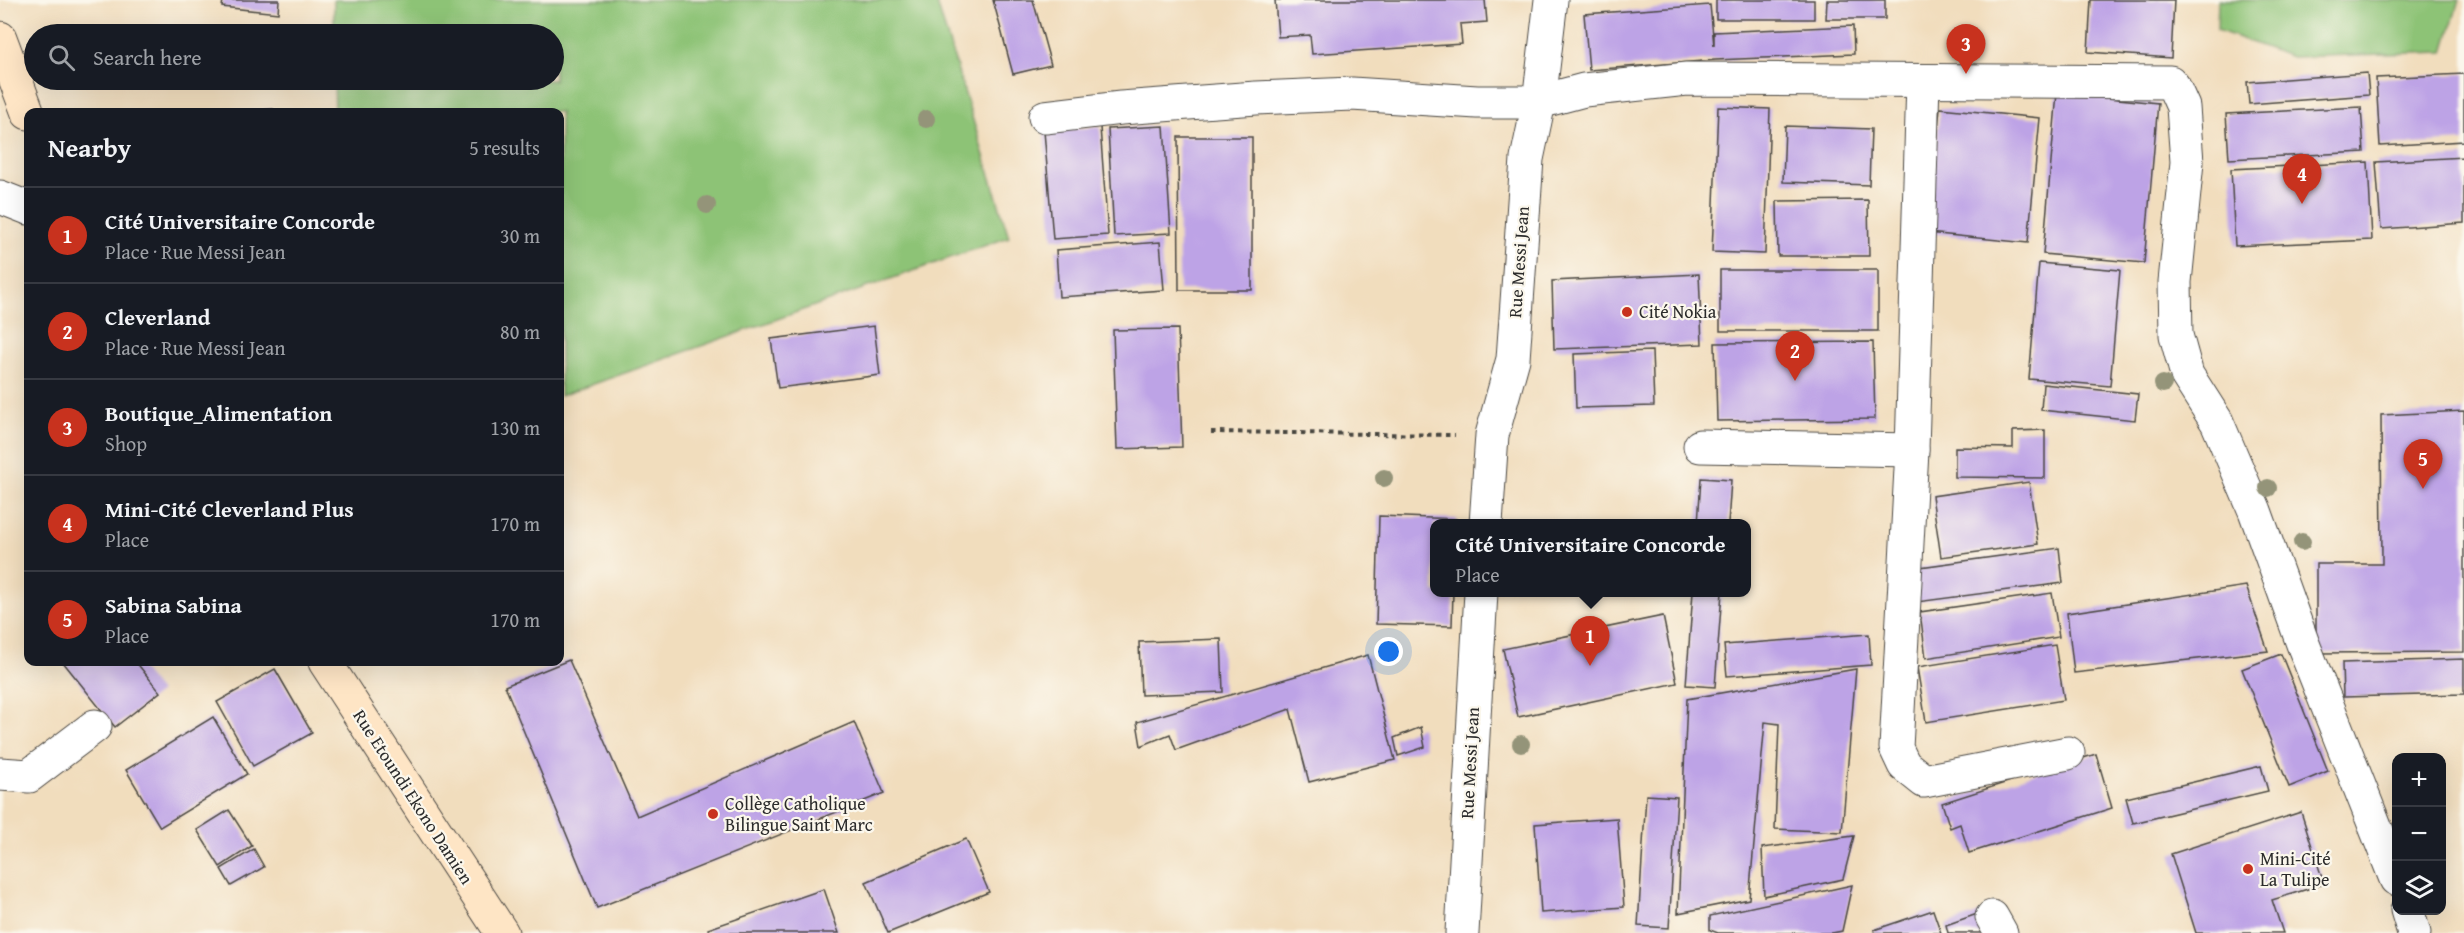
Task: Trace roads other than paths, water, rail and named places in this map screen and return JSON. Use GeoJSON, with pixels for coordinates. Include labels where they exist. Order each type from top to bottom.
{"type":"FeatureCollection","features":[{"type":"Feature","properties":{"kind":"street","name":"Rue Messi Jean"},"geometry":{"type":"LineString","coordinates":[[1486,519],[1492,435],[1513,359],[1527,159],[1539,102],[1551,0]]}},
{"type":"Feature","properties":{"kind":"street"},"geometry":{"type":"LineString","coordinates":[[0,38],[26,108]]}},
{"type":"Feature","properties":{"kind":"street"},"geometry":{"type":"LineString","coordinates":[[1045,117],[1121,108],[1256,98],[1352,94],[1477,102],[1539,102],[1584,90],[1687,79],[2170,82],[2183,107],[2187,162],[2175,282],[2176,335],[2187,375],[2217,422],[2256,511],[2303,644],[2392,866]]}},
{"type":"Feature","properties":{"kind":"street"},"geometry":{"type":"LineString","coordinates":[[1923,81],[1912,450],[1896,748],[1904,765],[1924,781],[2068,753]]}},
{"type":"Feature","properties":{"kind":"street"},"geometry":{"type":"LineString","coordinates":[[0,197],[24,206]]}},
{"type":"Feature","properties":{"kind":"street"},"geometry":{"type":"LineString","coordinates":[[1700,446],[1912,450]]}},
{"type":"Feature","properties":{"kind":"street","name":"Rue Messi Jean"},"geometry":{"type":"LineString","coordinates":[[1462,933],[1481,597]]}},
{"type":"Feature","properties":{"kind":"street","name":"Rue Etoundi Ekono Damien"},"geometry":{"type":"LineString","coordinates":[[328,666],[502,933]]}},
{"type":"Feature","properties":{"kind":"street"},"geometry":{"type":"LineString","coordinates":[[0,774],[29,776],[95,726]]}},
{"type":"Feature","properties":{"kind":"street"},"geometry":{"type":"LineString","coordinates":[[2409,915],[2414,933]]}},
{"type":"Feature","properties":{"kind":"place","name":"Boutique_Alimentation"},"geometry":{"type":"Point","coordinates":[1966,74]}},
{"type":"Feature","properties":{"kind":"place","name":"Mini-Cité Cleverland Plus"},"geometry":{"type":"Point","coordinates":[2302,204]}},
{"type":"Feature","properties":{"kind":"place","name":"Cité Nokia"},"geometry":{"type":"Point","coordinates":[1627,312]}},
{"type":"Feature","properties":{"kind":"place","name":"Cleverland"},"geometry":{"type":"Point","coordinates":[1795,381]}},
{"type":"Feature","properties":{"kind":"place","name":"Sabina Sabina"},"geometry":{"type":"Point","coordinates":[2423,489]}},
{"type":"Feature","properties":{"kind":"place","name":"Cité Universitaire Concorde"},"geometry":{"type":"Point","coordinates":[1590,666]}},
{"type":"Feature","properties":{"kind":"place","name":"Collège Catholique Bilingue Saint Marc"},"geometry":{"type":"Point","coordinates":[713,814]}},
{"type":"Feature","properties":{"kind":"place","name":"Mini-Cité La Tulipe"},"geometry":{"type":"Point","coordinates":[2248,869]}}]}
